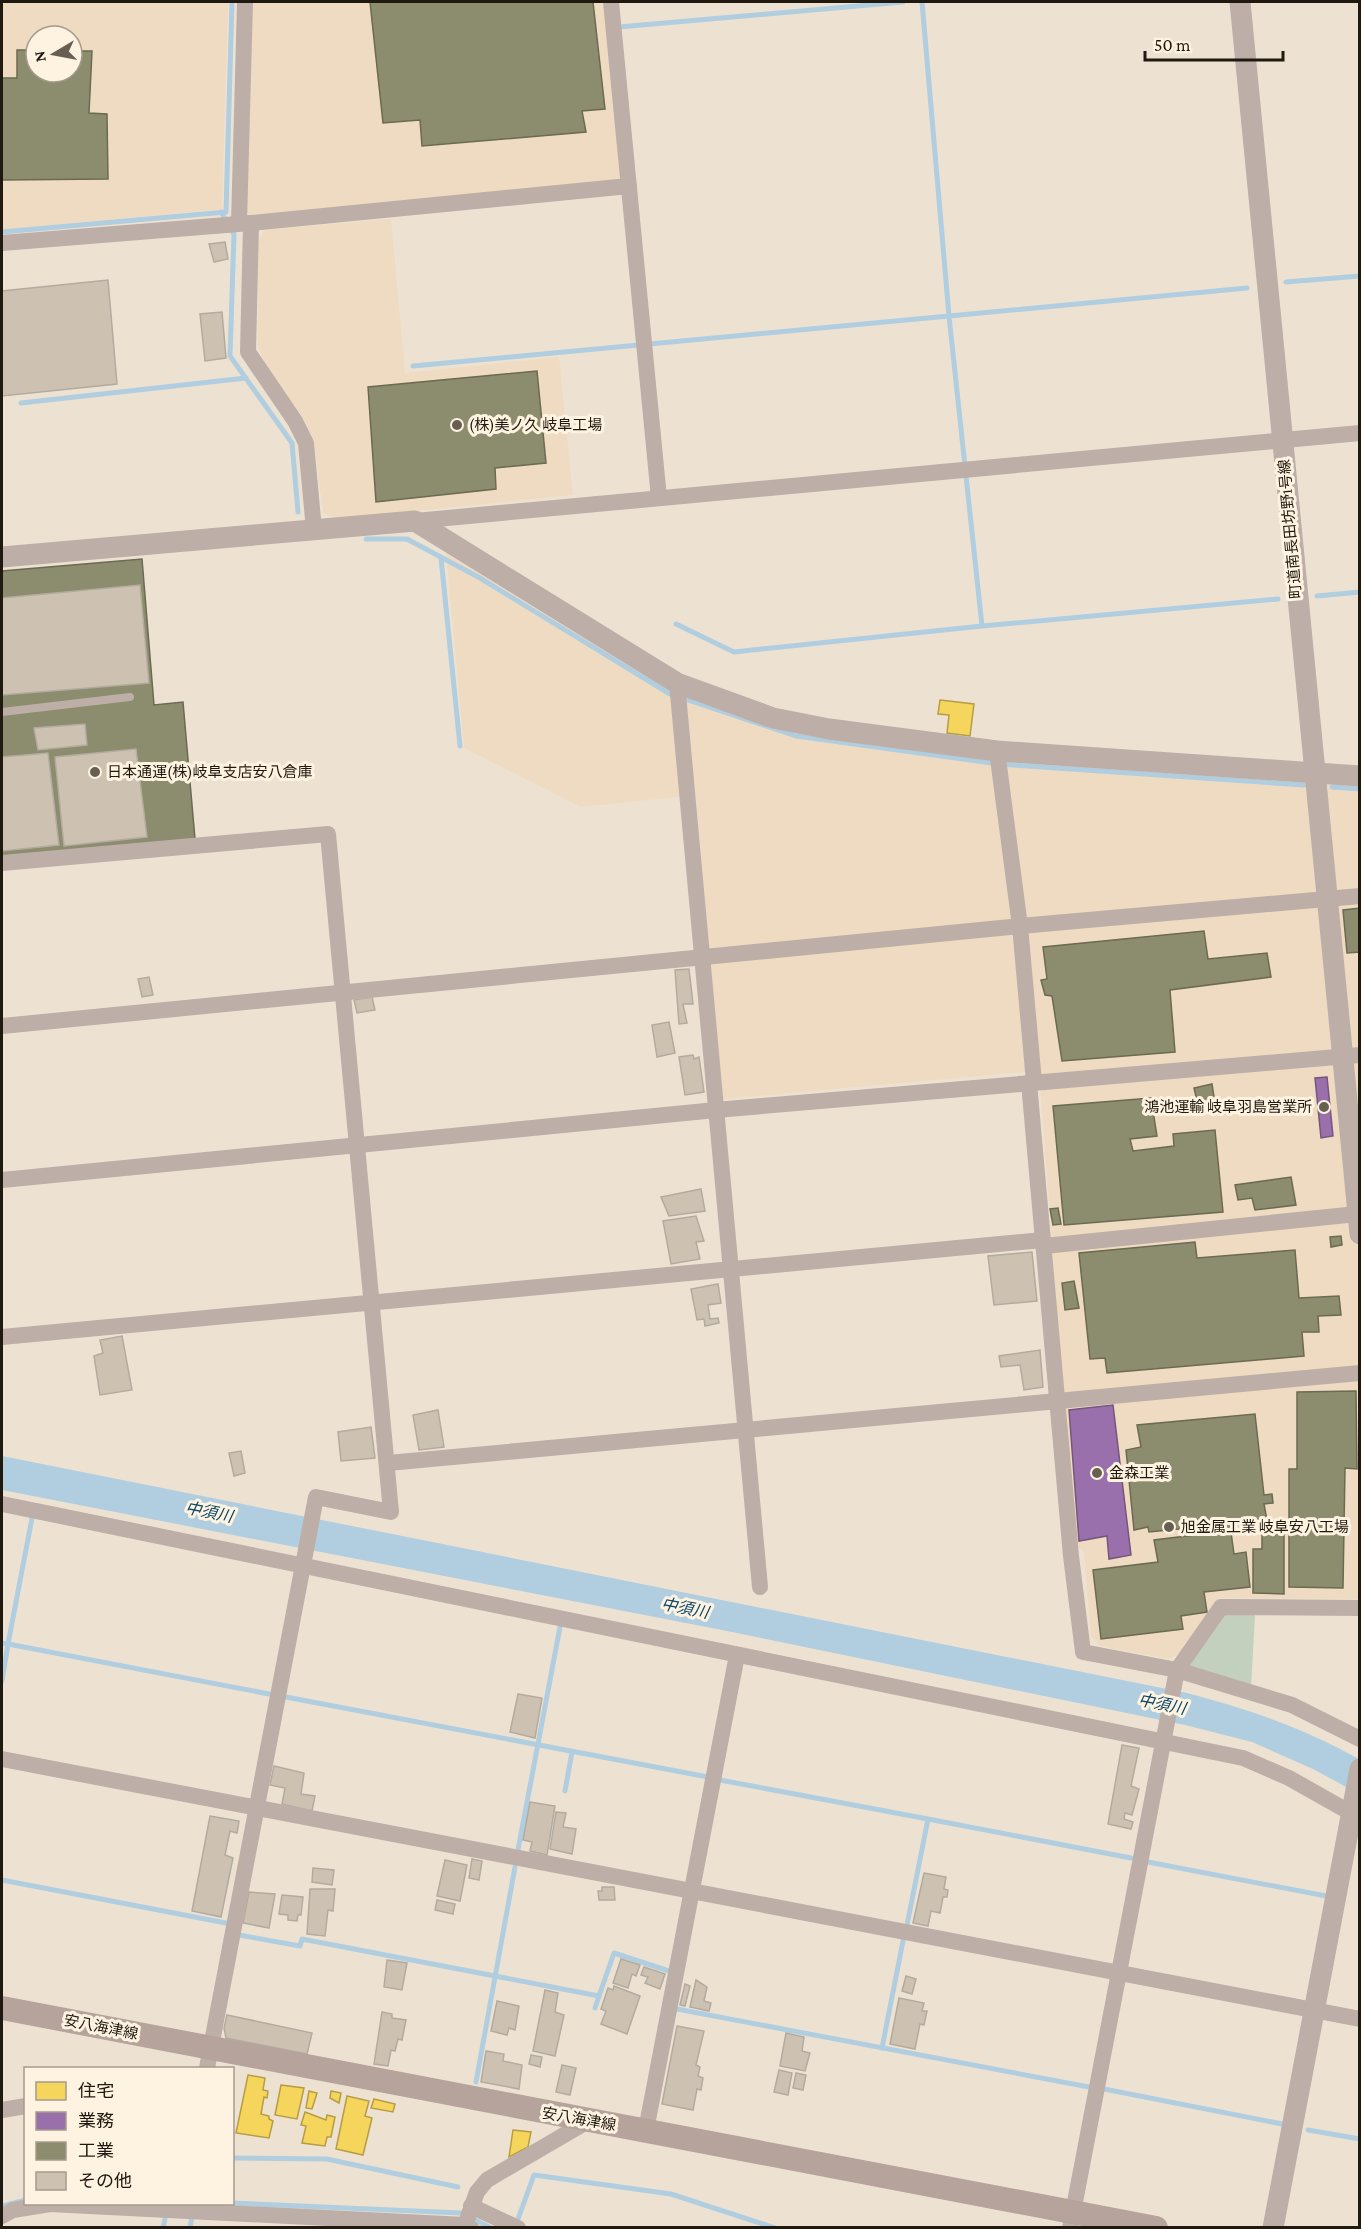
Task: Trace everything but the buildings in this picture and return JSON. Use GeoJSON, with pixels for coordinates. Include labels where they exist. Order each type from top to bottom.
{"type":"FeatureCollection","features":[{"type":"Feature","properties":{"kind":"main road","name":"安八海津線"},"geometry":{"type":"LineString","coordinates":[[2,2008],[208,2058],[646,2130],[1072,2219],[1156,2228]]}},
{"type":"Feature","properties":{"kind":"street"},"geometry":{"type":"LineString","coordinates":[[245,2],[244,223],[248,352],[296,422],[306,443],[314,530]]}},
{"type":"Feature","properties":{"kind":"street"},"geometry":{"type":"LineString","coordinates":[[611,2],[659,498]]}},
{"type":"Feature","properties":{"kind":"street","name":"町道南長田坊野1号線"},"geometry":{"type":"LineString","coordinates":[[1240,2],[1326,900],[1351,1056],[1358,1224]]}},
{"type":"Feature","properties":{"kind":"street"},"geometry":{"type":"LineString","coordinates":[[2,243],[244,223],[629,186]]}},
{"type":"Feature","properties":{"kind":"street"},"geometry":{"type":"LineString","coordinates":[[2,556],[415,521],[1359,433]]}},
{"type":"Feature","properties":{"kind":"street"},"geometry":{"type":"LineString","coordinates":[[415,521],[677,683],[773,718],[829,729],[997,751],[1359,776]]}},
{"type":"Feature","properties":{"kind":"street"},"geometry":{"type":"LineString","coordinates":[[677,683],[760,1587]]}},
{"type":"Feature","properties":{"kind":"street"},"geometry":{"type":"LineString","coordinates":[[997,751],[1020,926],[1043,1243],[1071,1556],[1083,1652],[1292,1705],[1359,1739]]}},
{"type":"Feature","properties":{"kind":"street"},"geometry":{"type":"LineString","coordinates":[[2,862],[328,834],[391,1512],[316,1497],[208,2058]]}},
{"type":"Feature","properties":{"kind":"street"},"geometry":{"type":"LineString","coordinates":[[2,1026],[1020,926],[1359,896]]}},
{"type":"Feature","properties":{"kind":"street"},"geometry":{"type":"LineString","coordinates":[[2,1180],[716,1110],[1351,1056]]}},
{"type":"Feature","properties":{"kind":"street"},"geometry":{"type":"LineString","coordinates":[[2,1338],[372,1301],[730,1269],[1043,1243],[1358,1224]]}},
{"type":"Feature","properties":{"kind":"street"},"geometry":{"type":"LineString","coordinates":[[388,1463],[1359,1373]]}},
{"type":"Feature","properties":{"kind":"street"},"geometry":{"type":"LineString","coordinates":[[2,1504],[305,1560],[737,1655],[1164,1736],[1243,1758],[1289,1778],[1355,1813]]}},
{"type":"Feature","properties":{"kind":"street"},"geometry":{"type":"LineString","coordinates":[[1072,2219],[1176,1674],[1221,1607],[1359,1608]]}},
{"type":"Feature","properties":{"kind":"street"},"geometry":{"type":"LineString","coordinates":[[646,2130],[737,1655]]}},
{"type":"Feature","properties":{"kind":"street"},"geometry":{"type":"LineString","coordinates":[[2,1760],[1359,2019]]}},
{"type":"Feature","properties":{"kind":"street"},"geometry":{"type":"LineString","coordinates":[[1273,2228],[1314,2010],[1355,1813],[1359,1769]]}},
{"type":"Feature","properties":{"kind":"street"},"geometry":{"type":"LineString","coordinates":[[2,2110],[24,2106]]}},
{"type":"Feature","properties":{"kind":"street"},"geometry":{"type":"LineString","coordinates":[[94,2205],[182,2207],[467,2227],[471,2206],[477,2192],[487,2180],[588,2121]]}},
{"type":"Feature","properties":{"kind":"street"},"geometry":{"type":"LineString","coordinates":[[2,2216],[14,2210],[44,2205]]}},
{"type":"Feature","properties":{"kind":"street"},"geometry":{"type":"LineString","coordinates":[[471,2206],[518,2228]]}},
{"type":"Feature","properties":{"kind":"street"},"geometry":{"type":"LineString","coordinates":[[178,2228],[182,2207]]}},
{"type":"Feature","properties":{"kind":"lane"},"geometry":{"type":"LineString","coordinates":[[2,712],[130,697]]}},
{"type":"Feature","properties":{"kind":"shaded area"},"geometry":{"type":"Polygon","coordinates":[[[2,2],[228,2],[222,209],[2,230],[2,2]]]}},
{"type":"Feature","properties":{"kind":"shaded area"},"geometry":{"type":"Polygon","coordinates":[[[253,2],[607,2],[624,181],[250,215],[245,211],[253,2]]]}},
{"type":"Feature","properties":{"kind":"shaded area","name":"(株)美ノ久 岐阜工場"},"geometry":{"type":"Polygon","coordinates":[[[391,219],[405,373],[559,357],[573,495],[337,519],[323,513],[314,440],[301,414],[265,365],[258,346],[258,242],[264,230],[391,219]]]}},
{"type":"Feature","properties":{"kind":"shaded area"},"geometry":{"type":"Polygon","coordinates":[[[446,552],[779,726],[1359,783],[1359,1599],[1219,1598],[1179,1654],[1169,1659],[1100,1646],[1091,1636],[1084,1552],[1075,1545],[1039,1071],[722,1099],[696,795],[581,807],[464,748],[446,552]]]}},
{"type":"Feature","properties":{"kind":"green space"},"geometry":{"type":"Polygon","coordinates":[[[1223,1615],[1255,1615],[1251,1688],[1186,1668],[1223,1615]]]}},
{"type":"Feature","properties":{"kind":"water","name":"中須川"},"geometry":{"type":"Polygon","coordinates":[[[2,1456],[1187,1693],[1275,1720],[1359,1759],[1359,1794],[1313,1769],[1252,1742],[1185,1725],[722,1630],[2,1490],[2,1456]]]}},
{"type":"Feature","properties":{"kind":"waterway"},"geometry":{"type":"LineString","coordinates":[[2,232],[226,212],[232,2]]}},
{"type":"Feature","properties":{"kind":"waterway"},"geometry":{"type":"LineString","coordinates":[[619,27],[903,2]]}},
{"type":"Feature","properties":{"kind":"waterway"},"geometry":{"type":"LineString","coordinates":[[413,366],[949,316],[922,2]]}},
{"type":"Feature","properties":{"kind":"waterway"},"geometry":{"type":"LineString","coordinates":[[221,212],[234,234],[230,356],[292,443],[298,512]]}},
{"type":"Feature","properties":{"kind":"waterway"},"geometry":{"type":"LineString","coordinates":[[1286,282],[1360,276]]}},
{"type":"Feature","properties":{"kind":"waterway"},"geometry":{"type":"LineString","coordinates":[[676,624],[734,652],[982,626],[949,316],[1247,288]]}},
{"type":"Feature","properties":{"kind":"waterway"},"geometry":{"type":"LineString","coordinates":[[21,403],[246,378]]}},
{"type":"Feature","properties":{"kind":"waterway"},"geometry":{"type":"LineString","coordinates":[[366,539],[407,539],[480,578],[670,694],[796,736],[999,764],[1304,785]]}},
{"type":"Feature","properties":{"kind":"waterway"},"geometry":{"type":"LineString","coordinates":[[441,558],[460,746]]}},
{"type":"Feature","properties":{"kind":"waterway"},"geometry":{"type":"LineString","coordinates":[[1317,596],[1360,592]]}},
{"type":"Feature","properties":{"kind":"waterway"},"geometry":{"type":"LineString","coordinates":[[982,626],[1278,599]]}},
{"type":"Feature","properties":{"kind":"waterway"},"geometry":{"type":"LineString","coordinates":[[1332,787],[1360,789]]}},
{"type":"Feature","properties":{"kind":"waterway"},"geometry":{"type":"LineString","coordinates":[[2,1643],[8,1644],[32,1518]]}},
{"type":"Feature","properties":{"kind":"waterway"},"geometry":{"type":"LineString","coordinates":[[518,1850],[560,1627]]}},
{"type":"Feature","properties":{"kind":"waterway"},"geometry":{"type":"LineString","coordinates":[[2,1681],[8,1644],[269,1694]]}},
{"type":"Feature","properties":{"kind":"waterway"},"geometry":{"type":"LineString","coordinates":[[286,1697],[708,1777]]}},
{"type":"Feature","properties":{"kind":"waterway"},"geometry":{"type":"LineString","coordinates":[[565,1791],[572,1752]]}},
{"type":"Feature","properties":{"kind":"waterway"},"geometry":{"type":"LineString","coordinates":[[720,1780],[928,1819]]}},
{"type":"Feature","properties":{"kind":"waterway"},"geometry":{"type":"LineString","coordinates":[[907,1925],[928,1819],[1131,1858]]}},
{"type":"Feature","properties":{"kind":"waterway"},"geometry":{"type":"LineString","coordinates":[[1148,1862],[1326,1896]]}},
{"type":"Feature","properties":{"kind":"waterway"},"geometry":{"type":"LineString","coordinates":[[476,2082],[515,1867]]}},
{"type":"Feature","properties":{"kind":"waterway"},"geometry":{"type":"LineString","coordinates":[[2,1880],[226,1923]]}},
{"type":"Feature","properties":{"kind":"waterway"},"geometry":{"type":"LineString","coordinates":[[239,1935],[300,1946],[302,1939],[599,1996],[614,1953],[672,1972]]}},
{"type":"Feature","properties":{"kind":"waterway"},"geometry":{"type":"LineString","coordinates":[[882,2048],[903,1941]]}},
{"type":"Feature","properties":{"kind":"waterway"},"geometry":{"type":"LineString","coordinates":[[595,2008],[599,1996]]}},
{"type":"Feature","properties":{"kind":"waterway"},"geometry":{"type":"LineString","coordinates":[[677,2009],[1089,2087]]}},
{"type":"Feature","properties":{"kind":"waterway"},"geometry":{"type":"LineString","coordinates":[[1104,2089],[1282,2124]]}},
{"type":"Feature","properties":{"kind":"waterway"},"geometry":{"type":"LineString","coordinates":[[1308,2130],[1360,2139]]}},
{"type":"Feature","properties":{"kind":"waterway"},"geometry":{"type":"LineString","coordinates":[[234,2158],[327,2159],[458,2187]]}},
{"type":"Feature","properties":{"kind":"waterway"},"geometry":{"type":"LineString","coordinates":[[518,2219],[534,2175],[671,2194],[775,2228]]}},
{"type":"Feature","properties":{"kind":"waterway"},"geometry":{"type":"LineString","coordinates":[[2,2206],[24,2200]]}},
{"type":"Feature","properties":{"kind":"waterway"},"geometry":{"type":"LineString","coordinates":[[234,2203],[461,2213]]}},
{"type":"Feature","properties":{"kind":"waterway"},"geometry":{"type":"LineString","coordinates":[[163,2228],[166,2214]]}},
{"type":"Feature","properties":{"kind":"waterway"},"geometry":{"type":"LineString","coordinates":[[190,2228],[192,2216]]}},
{"type":"Feature","properties":{"kind":"waterway"},"geometry":{"type":"LineString","coordinates":[[475,2220],[491,2228]]}},
{"type":"Feature","properties":{"kind":"place","name":"(株)美ノ久 岐阜工場"},"geometry":{"type":"Point","coordinates":[457,425]}},
{"type":"Feature","properties":{"kind":"place","name":"日本通運(株)岐阜支店安八倉庫"},"geometry":{"type":"Point","coordinates":[95,772]}},
{"type":"Feature","properties":{"kind":"place","name":"鴻池運輸 岐阜羽島営業所"},"geometry":{"type":"Point","coordinates":[1324,1107]}},
{"type":"Feature","properties":{"kind":"place","name":"金森工業"},"geometry":{"type":"Point","coordinates":[1097,1473]}},
{"type":"Feature","properties":{"kind":"place","name":"旭金属工業 岐阜安八工場"},"geometry":{"type":"Point","coordinates":[1169,1527]}}]}
